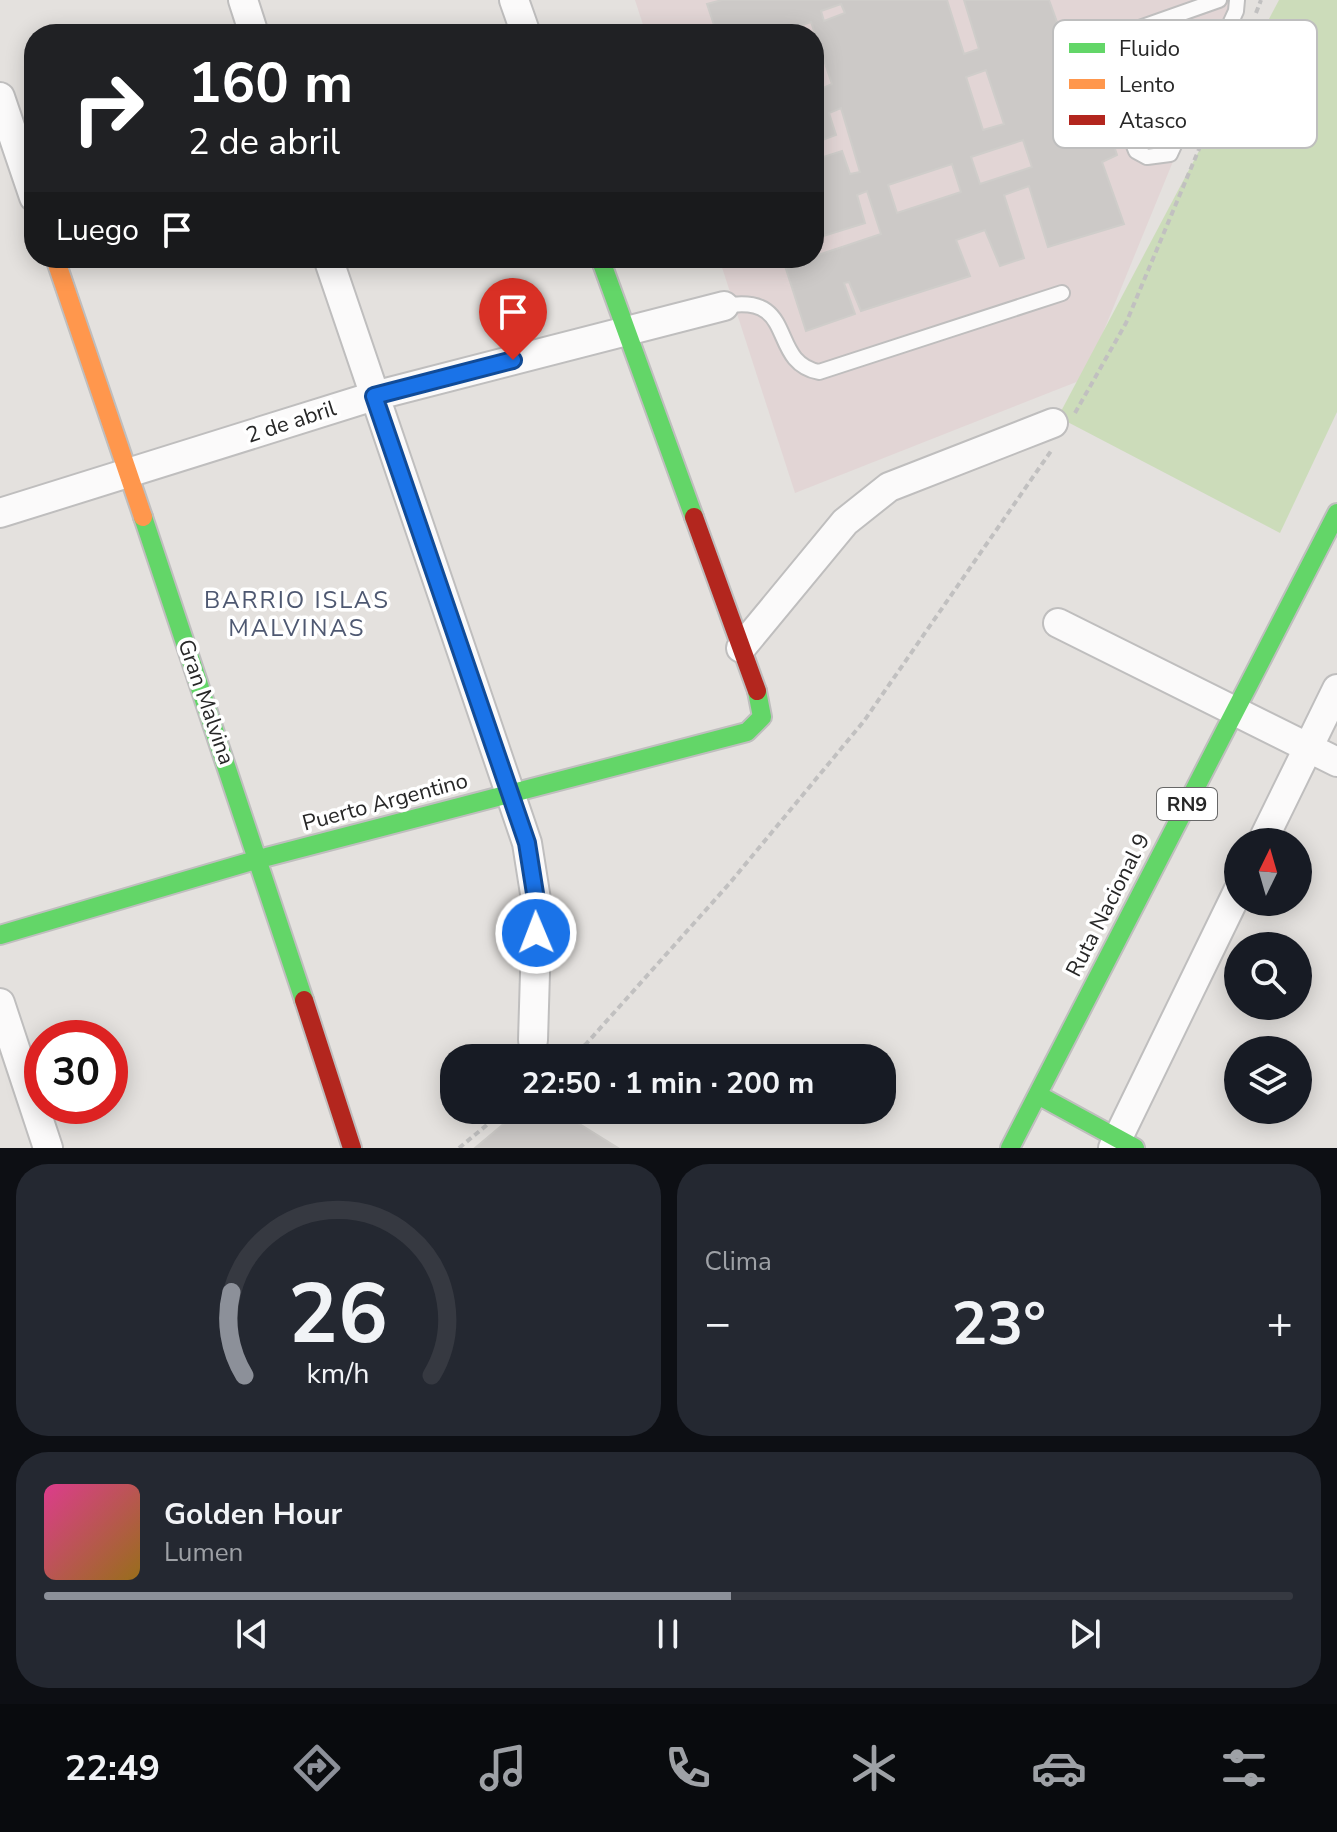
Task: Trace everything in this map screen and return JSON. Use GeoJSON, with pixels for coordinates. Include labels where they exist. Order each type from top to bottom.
{"type":"FeatureCollection","features":[{"type":"Feature","properties":{"kind":"main road","name":"Gran Malvina"},"geometry":{"type":"LineString","coordinates":[[58,268],[259,859],[349,1144]]}},
{"type":"Feature","properties":{"kind":"main road"},"geometry":{"type":"LineString","coordinates":[[603,268],[741,648]]}},
{"type":"Feature","properties":{"kind":"main road","name":"Ruta Nacional 9"},"geometry":{"type":"LineString","coordinates":[[1010,1148],[1337,513]]}},
{"type":"Feature","properties":{"kind":"main road","name":"Puerto Argentino"},"geometry":{"type":"LineString","coordinates":[[0,935],[259,859],[747,732],[762,717],[760,700],[741,648]]}},
{"type":"Feature","properties":{"kind":"main road"},"geometry":{"type":"LineString","coordinates":[[1038,1095],[1122,1145]]}},
{"type":"Feature","properties":{"kind":"street"},"geometry":{"type":"LineString","coordinates":[[243,0],[251,24]]}},
{"type":"Feature","properties":{"kind":"street"},"geometry":{"type":"LineString","coordinates":[[514,0],[522,24]]}},
{"type":"Feature","properties":{"kind":"street"},"geometry":{"type":"LineString","coordinates":[[0,97],[24,168]]}},
{"type":"Feature","properties":{"kind":"street"},"geometry":{"type":"LineString","coordinates":[[331,268],[527,843],[537,906],[533,1040]]}},
{"type":"Feature","properties":{"kind":"street","name":"2 de abril"},"geometry":{"type":"LineString","coordinates":[[0,513],[374,396],[724,306]]}},
{"type":"Feature","properties":{"kind":"street"},"geometry":{"type":"LineString","coordinates":[[741,648],[845,522],[889,487],[1060,427]]}},
{"type":"Feature","properties":{"kind":"street"},"geometry":{"type":"LineString","coordinates":[[1058,623],[1337,762]]}},
{"type":"Feature","properties":{"kind":"street"},"geometry":{"type":"LineString","coordinates":[[1269,828],[1337,689]]}},
{"type":"Feature","properties":{"kind":"street"},"geometry":{"type":"LineString","coordinates":[[1122,1145],[1227,916]]}},
{"type":"Feature","properties":{"kind":"street"},"geometry":{"type":"LineString","coordinates":[[0,1003],[48,1148]]}},
{"type":"Feature","properties":{"kind":"lane"},"geometry":{"type":"LineString","coordinates":[[1162,20],[1219,0]]}},
{"type":"Feature","properties":{"kind":"lane"},"geometry":{"type":"LineString","coordinates":[[1232,20],[1237,0]]}},
{"type":"Feature","properties":{"kind":"lane"},"geometry":{"type":"LineString","coordinates":[[1135,148],[1147,157],[1170,154],[1173,148]]}},
{"type":"Feature","properties":{"kind":"lane"},"geometry":{"type":"LineString","coordinates":[[724,306],[762,306],[776,318],[793,359],[804,369],[819,372],[1062,293]]}},
{"type":"Feature","properties":{"kind":"path"},"geometry":{"type":"LineString","coordinates":[[1255,15],[1261,0]]}},
{"type":"Feature","properties":{"kind":"path"},"geometry":{"type":"LineString","coordinates":[[586,1044],[729,884],[864,721],[1126,323],[1199,148]]}},
{"type":"Feature","properties":{"kind":"path"},"geometry":{"type":"LineString","coordinates":[[459,1148],[488,1124]]}},
{"type":"Feature","properties":{"kind":"shaded area"},"geometry":{"type":"Polygon","coordinates":[[[635,0],[1239,0],[1231,20],[1053,20],[1053,148],[1178,148],[1084,379],[795,493],[722,268],[824,268],[824,24],[643,24],[635,0]]]}},
{"type":"Feature","properties":{"kind":"green space"},"geometry":{"type":"Polygon","coordinates":[[[1279,0],[1337,0],[1337,412],[1280,533],[1058,417],[1201,148],[1317,148],[1317,20],[1268,20],[1279,0]]]}},
{"type":"Feature","properties":{"kind":"building"},"geometry":{"type":"Polygon","coordinates":[[[722,0],[947,0],[964,54],[979,49],[964,0],[1049,0],[1056,20],[1053,20],[1053,148],[1115,148],[1117,155],[1102,162],[1124,224],[1048,247],[1029,186],[1004,195],[1024,258],[1000,266],[985,230],[956,240],[970,276],[861,311],[849,282],[844,283],[855,314],[806,331],[786,268],[824,268],[824,253],[881,234],[867,191],[857,195],[865,223],[824,236],[824,157],[842,151],[850,174],[860,172],[841,108],[829,113],[836,135],[824,139],[824,88],[832,84],[824,60],[824,24],[714,24],[707,4],[722,0]],[[841,4],[821,11],[824,21],[845,13],[841,4]],[[986,70],[966,77],[983,130],[1004,124],[986,70]],[[1023,140],[971,157],[980,184],[1032,167],[1023,140]],[[952,164],[888,185],[897,213],[961,192],[952,164]]]}},
{"type":"Feature","properties":{"kind":"building"},"geometry":{"type":"Polygon","coordinates":[[[503,1124],[579,1124],[618,1148],[475,1148],[503,1124]]]}},
{"type":"Feature","properties":{"kind":"traffic: fast"},"geometry":{"type":"LineString","coordinates":[[604,268],[694,517]]}},
{"type":"Feature","properties":{"kind":"traffic: fast"},"geometry":{"type":"LineString","coordinates":[[1010,1148],[1337,513]]}},
{"type":"Feature","properties":{"kind":"traffic: fast"},"geometry":{"type":"LineString","coordinates":[[143,517],[304,1000]]}},
{"type":"Feature","properties":{"kind":"traffic: fast"},"geometry":{"type":"LineString","coordinates":[[0,935],[259,859],[747,732],[762,717],[757,691]]}},
{"type":"Feature","properties":{"kind":"traffic: fast"},"geometry":{"type":"LineString","coordinates":[[1038,1095],[1135,1148]]}},
{"type":"Feature","properties":{"kind":"traffic: slow"},"geometry":{"type":"LineString","coordinates":[[58,268],[143,517]]}},
{"type":"Feature","properties":{"kind":"traffic: jam"},"geometry":{"type":"LineString","coordinates":[[694,517],[757,691]]}},
{"type":"Feature","properties":{"kind":"traffic: jam"},"geometry":{"type":"LineString","coordinates":[[304,1000],[352,1148]]}},
{"type":"Feature","properties":{"kind":"district","name":"BARRIO ISLAS MALVINAS"},"geometry":{"type":"Point","coordinates":[297,614]}},
{"type":"Feature","properties":{"kind":"route"},"geometry":{"type":"LineString","coordinates":[[513,360],[374,396],[527,843],[537,906],[536,933]]}}]}
